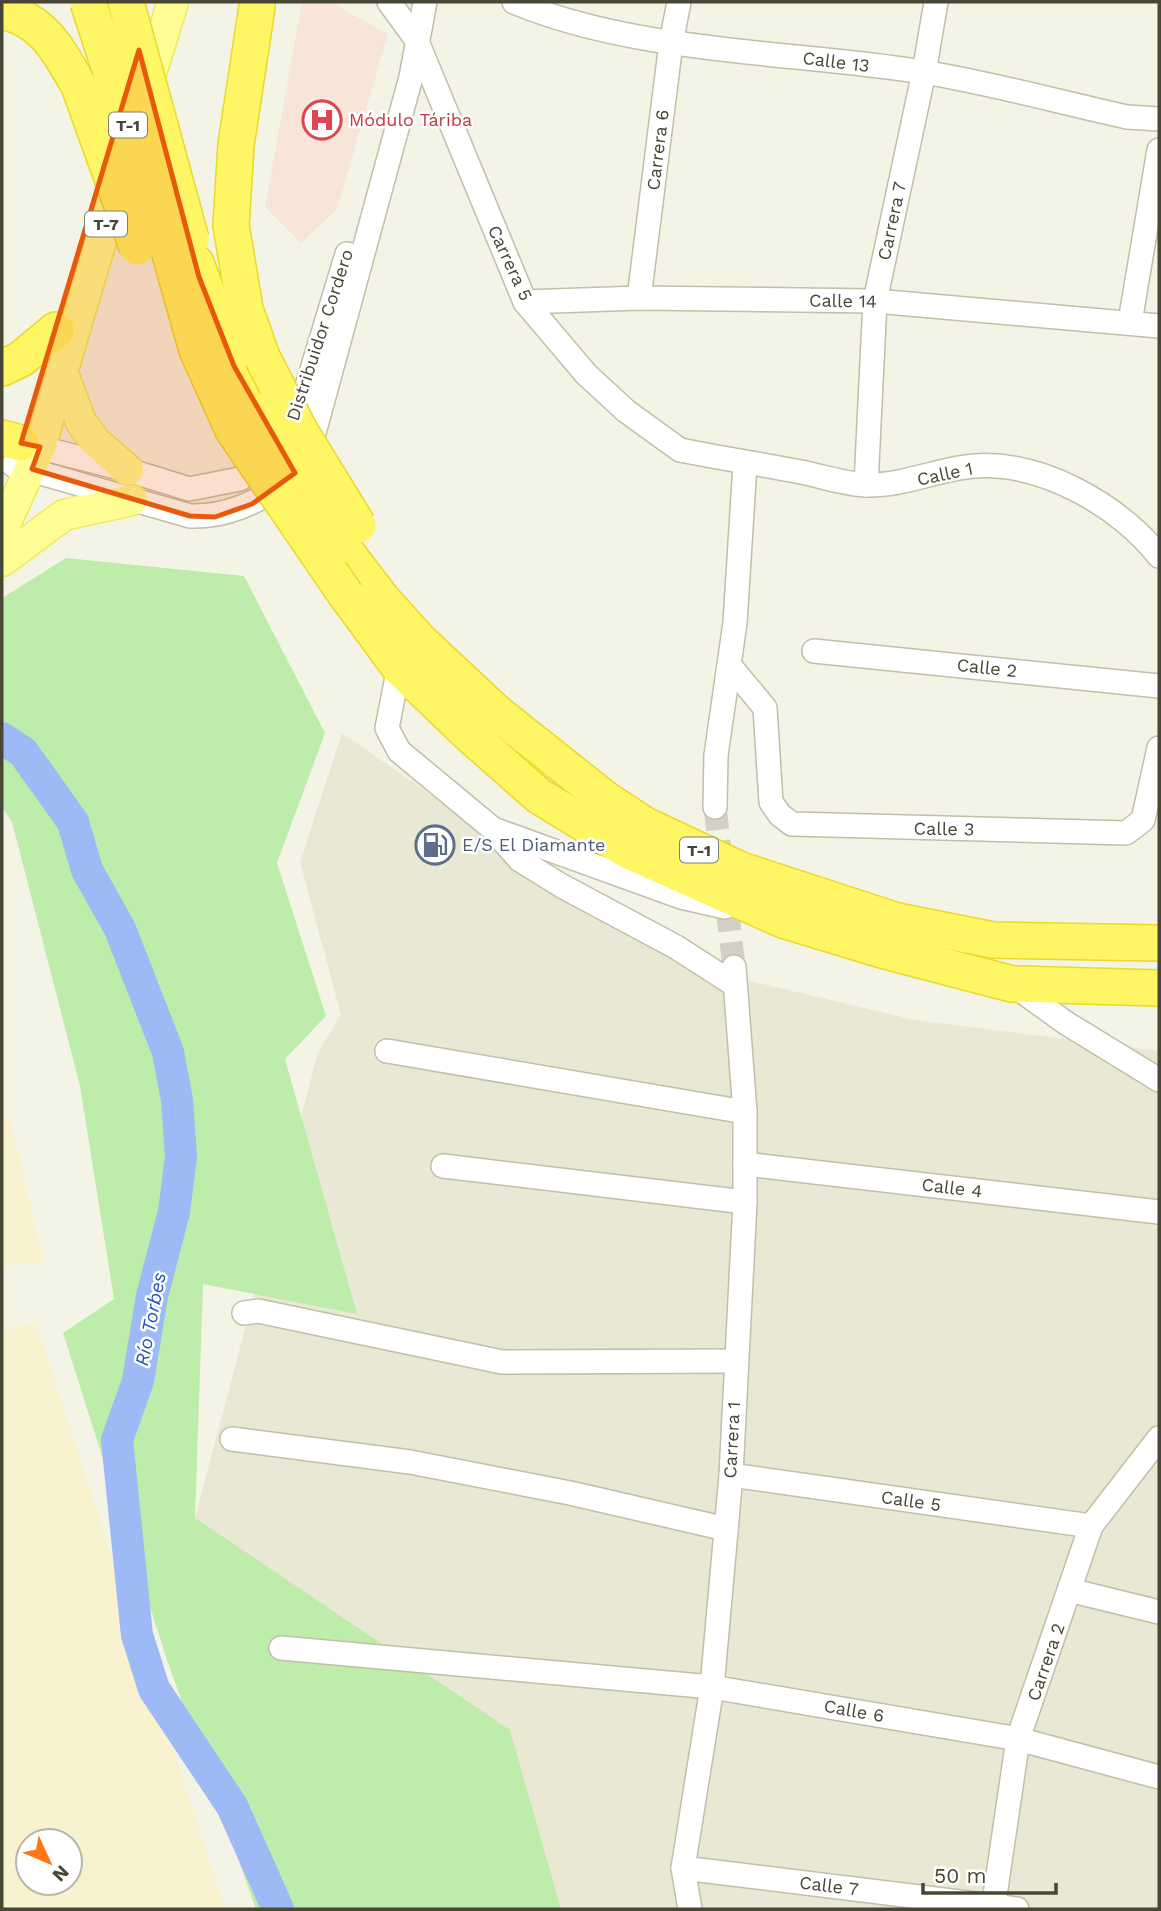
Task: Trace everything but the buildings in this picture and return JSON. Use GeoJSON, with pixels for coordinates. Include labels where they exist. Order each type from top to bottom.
{"type":"FeatureCollection","features":[{"type":"Feature","properties":{"kind":"highway","name":"T-1"},"geometry":{"type":"LineString","coordinates":[[88,2],[166,244],[197,350],[246,420],[346,595],[410,654],[539,796],[629,851],[783,920],[882,950],[1012,984],[1159,988]]}},
{"type":"Feature","properties":{"kind":"highway","name":"T-1"},"geometry":{"type":"LineString","coordinates":[[126,2],[166,244],[199,277],[234,366],[246,420],[350,535],[410,654],[497,713],[604,799],[645,824],[741,870],[805,894],[945,932],[993,940],[1159,943]]}},
{"type":"Feature","properties":{"kind":"highway"},"geometry":{"type":"LineString","coordinates":[[259,4],[236,145],[231,225],[245,309],[262,357],[350,535]]}},
{"type":"Feature","properties":{"kind":"highway"},"geometry":{"type":"LineString","coordinates":[[2,11],[18,14],[54,41],[166,244]]}},
{"type":"Feature","properties":{"kind":"highway"},"geometry":{"type":"LineString","coordinates":[[2,368],[21,359],[56,330]]}},
{"type":"Feature","properties":{"kind":"main road"},"geometry":{"type":"LineString","coordinates":[[16,459],[153,2]]}},
{"type":"Feature","properties":{"kind":"main road","name":"T-7"},"geometry":{"type":"LineString","coordinates":[[2,531],[16,459],[62,371],[173,2]]}},
{"type":"Feature","properties":{"kind":"main road"},"geometry":{"type":"LineString","coordinates":[[62,371],[80,422],[95,441],[128,470]]}},
{"type":"Feature","properties":{"kind":"main road"},"geometry":{"type":"LineString","coordinates":[[2,561],[64,515],[132,500]]}},
{"type":"Feature","properties":{"kind":"street","name":"Carrera 5"},"geometry":{"type":"LineString","coordinates":[[389,2],[416,39],[526,302],[586,374],[655,433],[680,450],[745,464]]}},
{"type":"Feature","properties":{"kind":"street"},"geometry":{"type":"LineString","coordinates":[[16,459],[74,485],[190,516],[215,517],[261,499],[288,482],[306,459],[317,431],[411,77],[425,2]]}},
{"type":"Feature","properties":{"kind":"street","name":"Calle 13"},"geometry":{"type":"LineString","coordinates":[[514,2],[542,13],[671,43],[924,72],[1126,117],[1159,120]]}},
{"type":"Feature","properties":{"kind":"street","name":"Carrera 6"},"geometry":{"type":"LineString","coordinates":[[639,298],[671,43],[679,2]]}},
{"type":"Feature","properties":{"kind":"street","name":"Carrera 7"},"geometry":{"type":"LineString","coordinates":[[866,485],[875,301],[924,72],[936,2]]}},
{"type":"Feature","properties":{"kind":"street","name":"Distribuidor Cordero"},"geometry":{"type":"LineString","coordinates":[[16,459],[128,470],[188,489],[240,479],[273,451],[296,419],[341,276],[396,71],[416,39]]}},
{"type":"Feature","properties":{"kind":"street"},"geometry":{"type":"LineString","coordinates":[[1130,322],[1159,150]]}},
{"type":"Feature","properties":{"kind":"street","name":"Calle 14"},"geometry":{"type":"LineString","coordinates":[[526,302],[639,298],[875,301],[1159,326]]}},
{"type":"Feature","properties":{"kind":"street"},"geometry":{"type":"LineString","coordinates":[[715,807],[716,755],[730,666],[740,568],[745,464]]}},
{"type":"Feature","properties":{"kind":"street","name":"Calle 1"},"geometry":{"type":"LineString","coordinates":[[745,464],[866,485],[905,483],[971,466],[1012,465],[1046,474],[1090,498],[1147,541],[1159,556]]}},
{"type":"Feature","properties":{"kind":"street","name":"Calle 2"},"geometry":{"type":"LineString","coordinates":[[814,651],[1159,686]]}},
{"type":"Feature","properties":{"kind":"street"},"geometry":{"type":"LineString","coordinates":[[410,654],[387,728],[399,751],[493,829],[681,897],[783,920]]}},
{"type":"Feature","properties":{"kind":"street","name":"Calle 3"},"geometry":{"type":"LineString","coordinates":[[730,666],[765,708],[771,802],[780,815],[792,824],[1126,834],[1143,820],[1159,748]]}},
{"type":"Feature","properties":{"kind":"street","name":"Carrera 1"},"geometry":{"type":"LineString","coordinates":[[493,829],[520,860],[562,886],[735,976],[746,1112],[745,1202],[731,1475],[712,1687],[683,1868],[690,1909]]}},
{"type":"Feature","properties":{"kind":"street"},"geometry":{"type":"LineString","coordinates":[[1012,984],[1066,1023],[1159,1080]]}},
{"type":"Feature","properties":{"kind":"street"},"geometry":{"type":"LineString","coordinates":[[387,1051],[746,1112]]}},
{"type":"Feature","properties":{"kind":"street","name":"Calle 4"},"geometry":{"type":"LineString","coordinates":[[746,1164],[1159,1212]]}},
{"type":"Feature","properties":{"kind":"street"},"geometry":{"type":"LineString","coordinates":[[443,1166],[745,1202]]}},
{"type":"Feature","properties":{"kind":"street"},"geometry":{"type":"LineString","coordinates":[[244,1313],[258,1311],[502,1362],[735,1361]]}},
{"type":"Feature","properties":{"kind":"street","name":"Carrera 2"},"geometry":{"type":"LineString","coordinates":[[993,1907],[1018,1739],[1091,1526],[1159,1438]]}},
{"type":"Feature","properties":{"kind":"street"},"geometry":{"type":"LineString","coordinates":[[232,1439],[410,1462],[570,1493],[726,1529]]}},
{"type":"Feature","properties":{"kind":"street","name":"Calle 5"},"geometry":{"type":"LineString","coordinates":[[731,1475],[1091,1526]]}},
{"type":"Feature","properties":{"kind":"street"},"geometry":{"type":"LineString","coordinates":[[1069,1590],[1159,1612]]}},
{"type":"Feature","properties":{"kind":"street","name":"Calle 6"},"geometry":{"type":"LineString","coordinates":[[281,1648],[712,1687],[1018,1739],[1159,1777]]}},
{"type":"Feature","properties":{"kind":"street","name":"Calle 7"},"geometry":{"type":"LineString","coordinates":[[683,1868],[1017,1909]]}},
{"type":"Feature","properties":{"kind":"highlighted area"},"geometry":{"type":"Polygon","coordinates":[[[139,50],[199,277],[234,366],[295,473],[252,504],[215,517],[190,516],[32,469],[40,447],[21,443],[139,50]]]}},
{"type":"Feature","properties":{"kind":"shaded area","name":"Módulo Táriba"},"geometry":{"type":"Polygon","coordinates":[[[302,2],[330,2],[388,34],[337,209],[301,243],[265,207],[302,2]]]}},
{"type":"Feature","properties":{"kind":"shaded area"},"geometry":{"type":"Polygon","coordinates":[[[342,733],[562,886],[733,977],[915,1020],[1159,1051],[1159,1909],[312,1909],[195,1518],[318,1052],[341,1015],[300,862],[342,733]]]}},
{"type":"Feature","properties":{"kind":"shaded area"},"geometry":{"type":"Polygon","coordinates":[[[9,1118],[44,1261],[2,1266],[2,1119],[9,1118]]]}},
{"type":"Feature","properties":{"kind":"shaded area"},"geometry":{"type":"Polygon","coordinates":[[[36,1322],[225,1909],[2,1909],[2,1331],[36,1322]]]}},
{"type":"Feature","properties":{"kind":"green space"},"geometry":{"type":"Polygon","coordinates":[[[66,558],[244,576],[325,733],[277,863],[326,1016],[285,1059],[357,1314],[203,1284],[195,1518],[510,1730],[561,1909],[256,1909],[166,1657],[63,1333],[114,1299],[80,1086],[12,822],[2,807],[2,598],[66,558]]]}},
{"type":"Feature","properties":{"kind":"waterway","name":"Río Torbes"},"geometry":{"type":"LineString","coordinates":[[2,738],[23,752],[73,822],[87,870],[120,929],[168,1052],[177,1100],[181,1156],[174,1212],[152,1296],[138,1381],[117,1440],[137,1635],[154,1689],[232,1806],[278,1909]]}},
{"type":"Feature","properties":{"kind":"tunnel"},"geometry":{"type":"LineString","coordinates":[[715,807],[734,967]]}},
{"type":"Feature","properties":{"kind":"place","name":"Módulo Táriba"},"geometry":{"type":"Point","coordinates":[322,120]}},
{"type":"Feature","properties":{"kind":"place","name":"E/S El Diamante"},"geometry":{"type":"Point","coordinates":[435,845]}}]}
